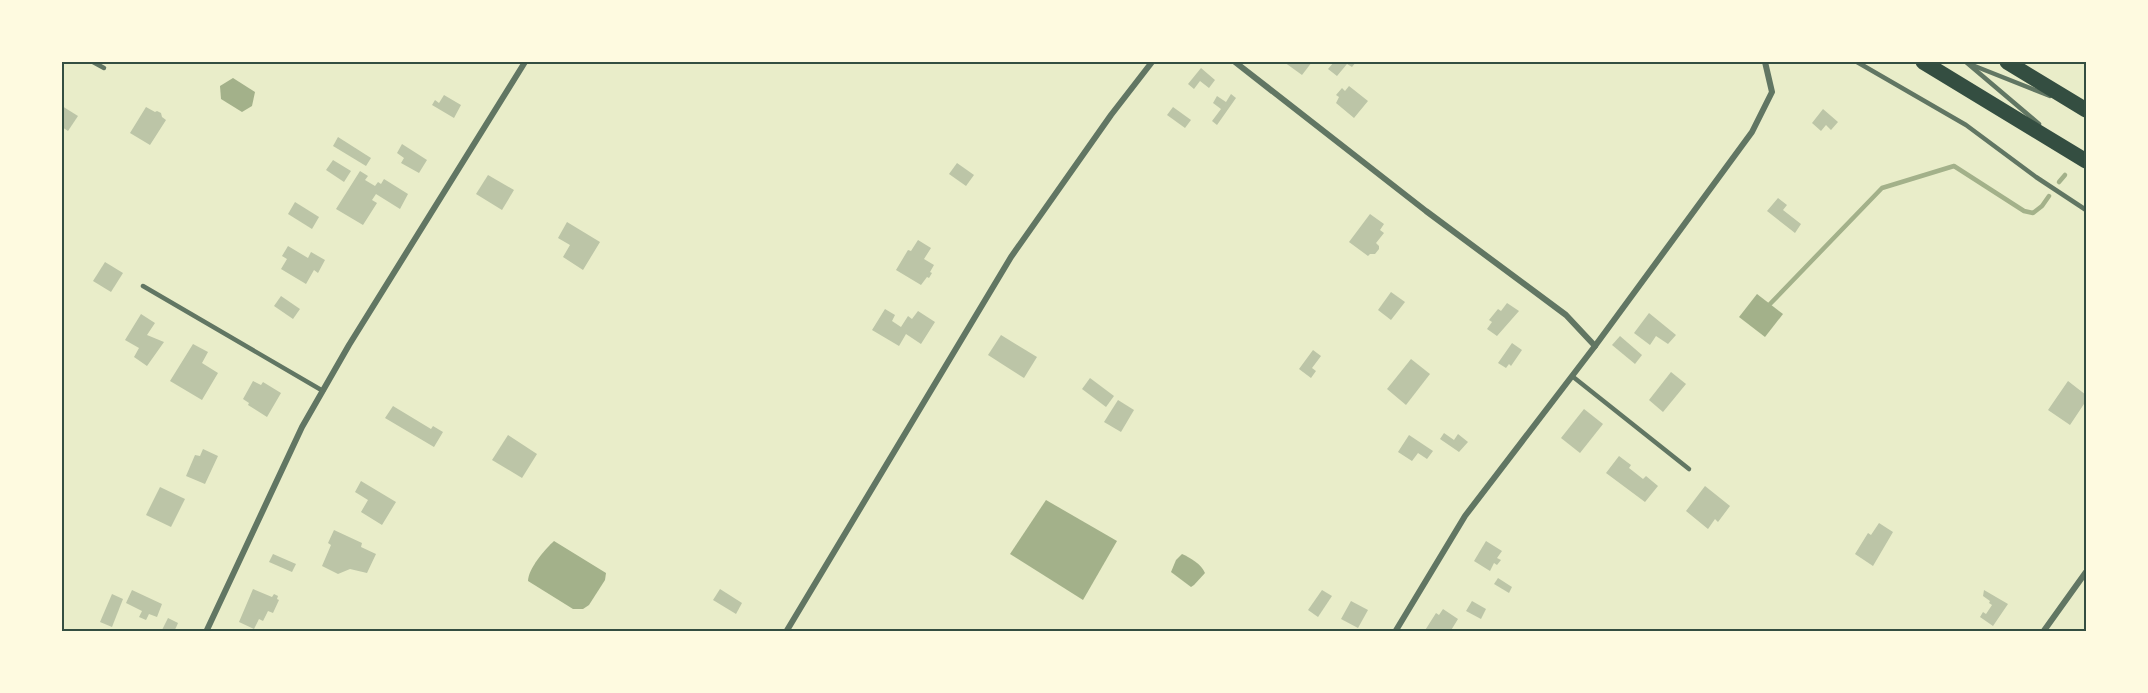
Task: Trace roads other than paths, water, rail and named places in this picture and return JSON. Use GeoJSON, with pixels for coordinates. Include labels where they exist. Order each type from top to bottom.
{"type":"FeatureCollection","features":[{"type":"Feature","properties":{"kind":"highway"},"geometry":{"type":"LineString","coordinates":[[1923,62],[2086,161]]}},
{"type":"Feature","properties":{"kind":"highway"},"geometry":{"type":"LineString","coordinates":[[2007,62],[2086,110]]}},
{"type":"Feature","properties":{"kind":"street"},"geometry":{"type":"LineString","coordinates":[[206,632],[297,437],[322,391],[525,62]]}},
{"type":"Feature","properties":{"kind":"street"},"geometry":{"type":"LineString","coordinates":[[786,632],[1011,257],[1152,62]]}},
{"type":"Feature","properties":{"kind":"street"},"geometry":{"type":"LineString","coordinates":[[1235,62],[1426,211],[1566,315],[1595,346]]}},
{"type":"Feature","properties":{"kind":"street"},"geometry":{"type":"LineString","coordinates":[[1395,632],[1465,516],[1595,346],[1752,132],[1772,92],[1765,62]]}},
{"type":"Feature","properties":{"kind":"street"},"geometry":{"type":"LineString","coordinates":[[2043,632],[2086,572]]}},
{"type":"Feature","properties":{"kind":"lane"},"geometry":{"type":"LineString","coordinates":[[93,62],[104,68]]}},
{"type":"Feature","properties":{"kind":"lane"},"geometry":{"type":"LineString","coordinates":[[1857,62],[1966,125],[2036,177],[2086,210]]}},
{"type":"Feature","properties":{"kind":"lane"},"geometry":{"type":"LineString","coordinates":[[1966,62],[2068,150]]}},
{"type":"Feature","properties":{"kind":"lane"},"geometry":{"type":"LineString","coordinates":[[1966,62],[2086,110]]}},
{"type":"Feature","properties":{"kind":"lane"},"geometry":{"type":"LineString","coordinates":[[142,286],[322,391]]}},
{"type":"Feature","properties":{"kind":"lane"},"geometry":{"type":"LineString","coordinates":[[1572,376],[1689,469]]}},
{"type":"Feature","properties":{"kind":"waterway"},"geometry":{"type":"LineString","coordinates":[[1770,304],[1882,188],[1954,166],[2024,211],[2033,213],[2049,196]]}},
{"type":"Feature","properties":{"kind":"waterway"},"geometry":{"type":"LineString","coordinates":[[2059,182],[2065,175]]}}]}
